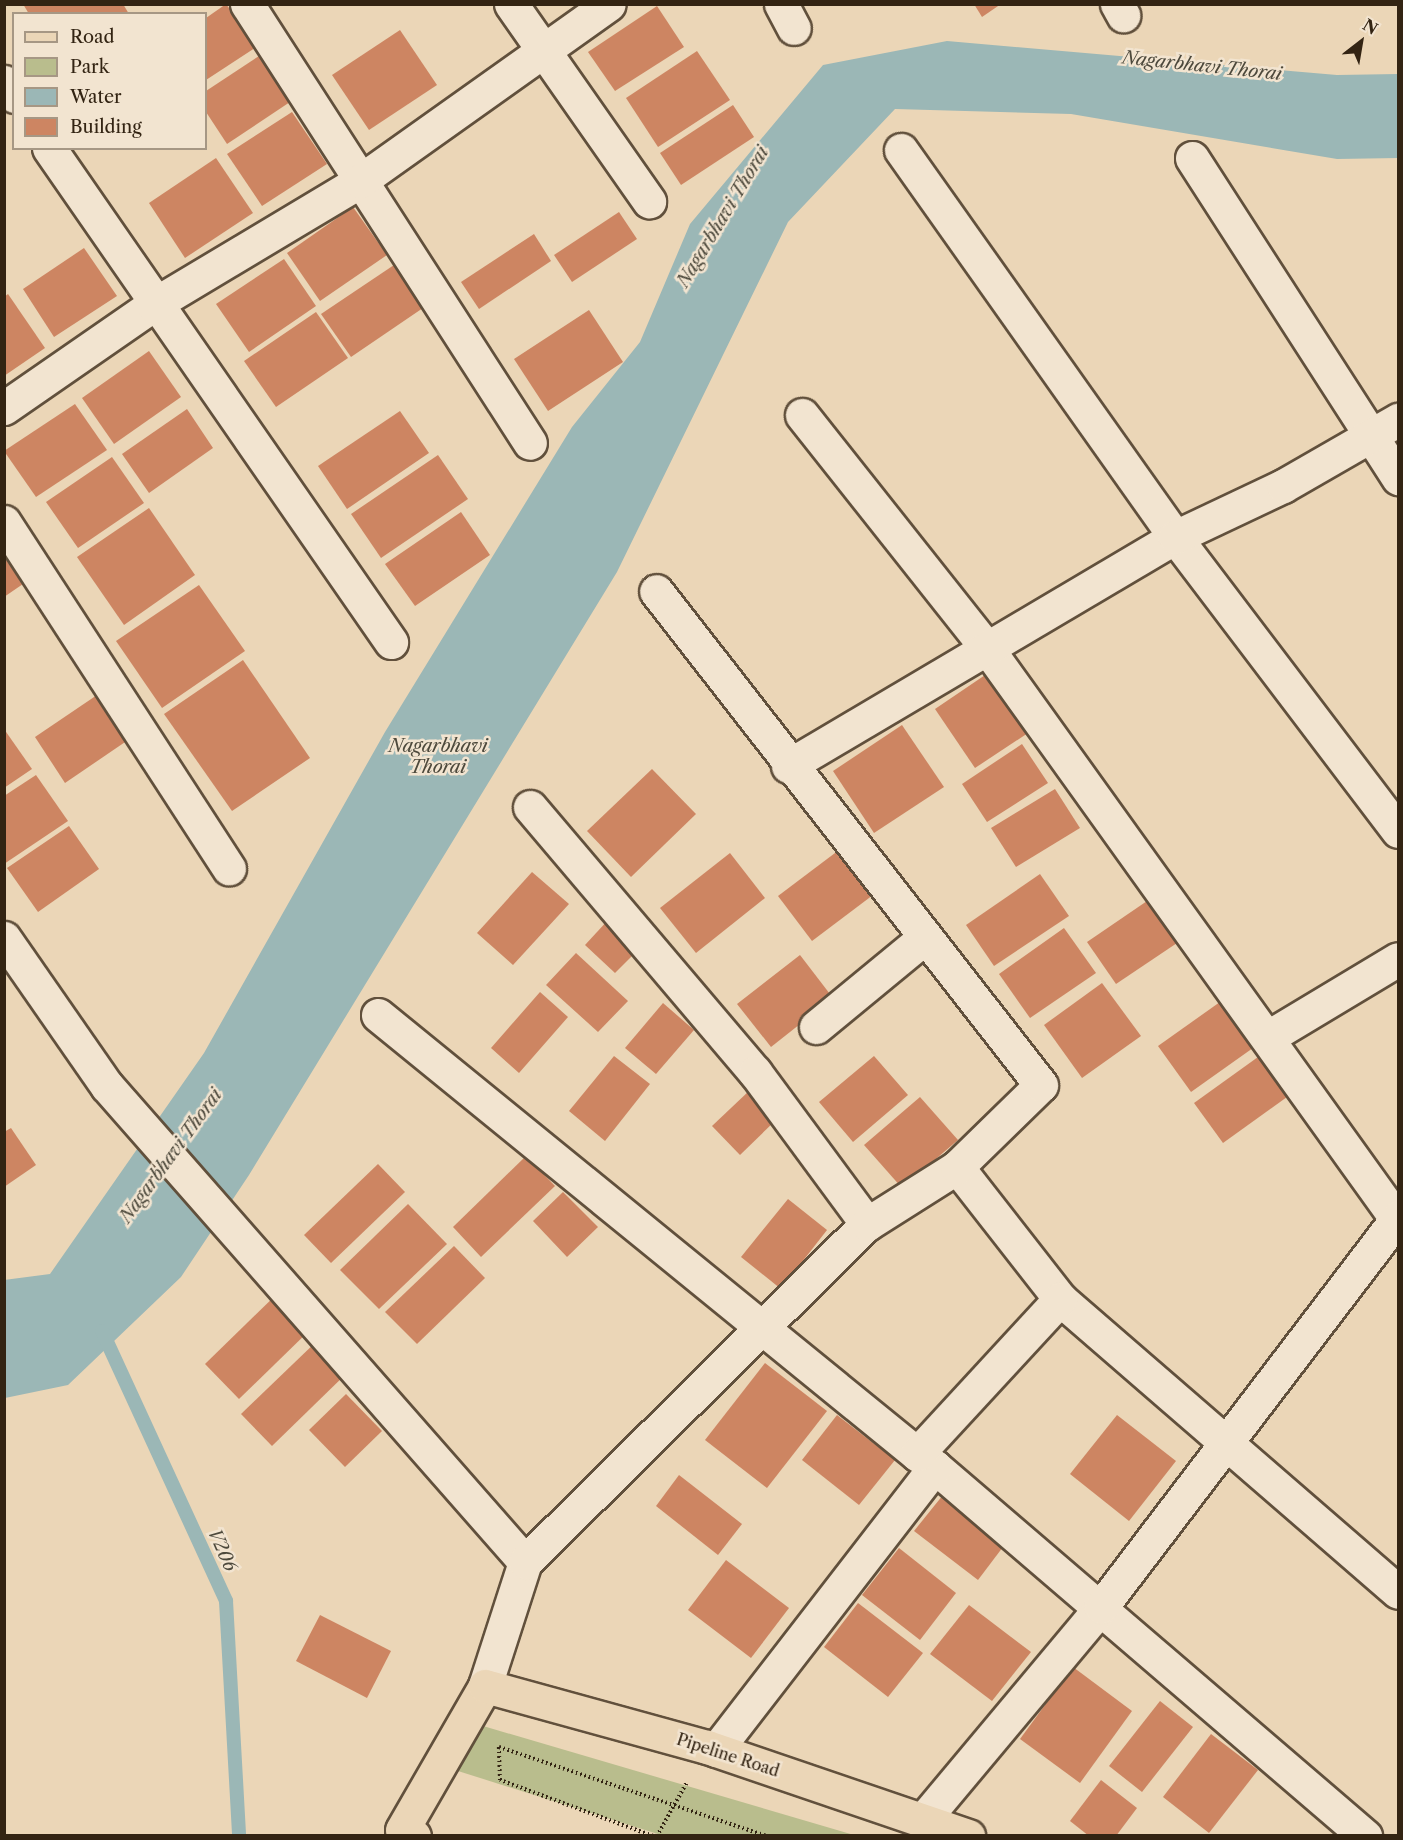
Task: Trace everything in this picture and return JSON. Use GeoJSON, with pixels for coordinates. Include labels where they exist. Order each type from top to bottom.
{"type":"FeatureCollection","features":[{"type":"Feature","properties":{"kind":"main road","name":"Pipeline Road"},"geometry":{"type":"LineString","coordinates":[[485,1686],[716,1750],[968,1836]]}},
{"type":"Feature","properties":{"kind":"main road"},"geometry":{"type":"LineString","coordinates":[[405,1834],[485,1686]]}},
{"type":"Feature","properties":{"kind":"street"},"geometry":{"type":"LineString","coordinates":[[247,4],[530,442]]}},
{"type":"Feature","properties":{"kind":"street"},"geometry":{"type":"LineString","coordinates":[[510,4],[649,201]]}},
{"type":"Feature","properties":{"kind":"street"},"geometry":{"type":"LineString","coordinates":[[4,408],[153,305],[360,181],[541,50],[609,4]]}},
{"type":"Feature","properties":{"kind":"street"},"geometry":{"type":"LineString","coordinates":[[50,150],[153,305],[391,642]]}},
{"type":"Feature","properties":{"kind":"street"},"geometry":{"type":"LineString","coordinates":[[901,150],[1175,537],[1398,831]]}},
{"type":"Feature","properties":{"kind":"street"},"geometry":{"type":"LineString","coordinates":[[1192,158],[1369,437],[1398,478]]}},
{"type":"Feature","properties":{"kind":"street"},"geometry":{"type":"LineString","coordinates":[[802,415],[987,648],[1270,1036],[1398,1219],[1101,1607],[923,1820]]}},
{"type":"Feature","properties":{"kind":"street"},"geometry":{"type":"LineString","coordinates":[[788,766],[1175,537],[1398,420]]}},
{"type":"Feature","properties":{"kind":"street"},"geometry":{"type":"LineString","coordinates":[[4,522],[229,868]]}},
{"type":"Feature","properties":{"kind":"street"},"geometry":{"type":"LineString","coordinates":[[485,1686],[525,1562],[760,1326],[867,1224],[957,1167],[1041,1085],[788,766],[656,591]]}},
{"type":"Feature","properties":{"kind":"street"},"geometry":{"type":"LineString","coordinates":[[530,807],[755,1072],[867,1224]]}},
{"type":"Feature","properties":{"kind":"street"},"geometry":{"type":"LineString","coordinates":[[4,938],[107,1086],[525,1562]]}},
{"type":"Feature","properties":{"kind":"street"},"geometry":{"type":"LineString","coordinates":[[816,1027],[924,938]]}},
{"type":"Feature","properties":{"kind":"street"},"geometry":{"type":"LineString","coordinates":[[1270,1036],[1398,959]]}},
{"type":"Feature","properties":{"kind":"street"},"geometry":{"type":"LineString","coordinates":[[378,1015],[926,1460],[1101,1607],[1365,1836]]}},
{"type":"Feature","properties":{"kind":"street"},"geometry":{"type":"LineString","coordinates":[[957,1167],[1060,1299],[1223,1445],[1398,1592]]}},
{"type":"Feature","properties":{"kind":"street"},"geometry":{"type":"LineString","coordinates":[[716,1750],[926,1460],[1060,1299]]}},
{"type":"Feature","properties":{"kind":"path"},"geometry":{"type":"LineString","coordinates":[[653,1836],[500,1780],[499,1747],[767,1836]]}},
{"type":"Feature","properties":{"kind":"path"},"geometry":{"type":"LineString","coordinates":[[657,1836],[674,1805]]}},
{"type":"Feature","properties":{"kind":"green space"},"geometry":{"type":"Polygon","coordinates":[[[473,1723],[854,1835],[661,1835],[458,1771],[473,1723]]]}},
{"type":"Feature","properties":{"kind":"water","name":"Nagarbhavi Thorai"},"geometry":{"type":"Polygon","coordinates":[[[947,41],[1337,75],[1398,74],[1398,158],[1337,159],[1071,114],[895,109],[788,222],[617,572],[249,1175],[181,1277],[68,1385],[5,1398],[4,1280],[50,1274],[204,1053],[385,732],[572,427],[640,342],[690,224],[823,65],[947,41]]]}},
{"type":"Feature","properties":{"kind":"building"},"geometry":{"type":"Polygon","coordinates":[[[23,4],[123,4],[128,12],[28,12],[23,4]]]}},
{"type":"Feature","properties":{"kind":"building"},"geometry":{"type":"Polygon","coordinates":[[[226,4],[258,46],[207,79],[207,17],[226,4]]]}},
{"type":"Feature","properties":{"kind":"building"},"geometry":{"type":"Polygon","coordinates":[[[974,4],[1001,4],[982,17],[974,4]]]}},
{"type":"Feature","properties":{"kind":"building"},"geometry":{"type":"Polygon","coordinates":[[[657,6],[684,47],[615,91],[588,52],[657,6]]]}},
{"type":"Feature","properties":{"kind":"building"},"geometry":{"type":"Polygon","coordinates":[[[400,30],[437,85],[369,130],[332,75],[400,30]]]}},
{"type":"Feature","properties":{"kind":"building"},"geometry":{"type":"Polygon","coordinates":[[[697,51],[730,100],[658,147],[626,98],[697,51]]]}},
{"type":"Feature","properties":{"kind":"building"},"geometry":{"type":"Polygon","coordinates":[[[262,54],[293,100],[227,144],[207,114],[207,90],[262,54]]]}},
{"type":"Feature","properties":{"kind":"building"},"geometry":{"type":"Polygon","coordinates":[[[733,105],[754,137],[681,185],[660,153],[733,105]]]}},
{"type":"Feature","properties":{"kind":"building"},"geometry":{"type":"Polygon","coordinates":[[[292,112],[327,164],[262,206],[227,154],[292,112]]]}},
{"type":"Feature","properties":{"kind":"building"},"geometry":{"type":"Polygon","coordinates":[[[216,158],[253,213],[185,258],[149,203],[216,158]]]}},
{"type":"Feature","properties":{"kind":"building"},"geometry":{"type":"Polygon","coordinates":[[[353,207],[387,255],[320,301],[287,253],[353,207]]]}},
{"type":"Feature","properties":{"kind":"building"},"geometry":{"type":"Polygon","coordinates":[[[619,212],[637,239],[572,282],[554,255],[619,212]]]}},
{"type":"Feature","properties":{"kind":"building"},"geometry":{"type":"Polygon","coordinates":[[[534,234],[551,261],[479,309],[461,282],[534,234]]]}},
{"type":"Feature","properties":{"kind":"building"},"geometry":{"type":"Polygon","coordinates":[[[84,248],[117,296],[54,337],[23,289],[84,248]]]}},
{"type":"Feature","properties":{"kind":"building"},"geometry":{"type":"Polygon","coordinates":[[[284,259],[316,306],[249,352],[216,304],[284,259]]]}},
{"type":"Feature","properties":{"kind":"building"},"geometry":{"type":"Polygon","coordinates":[[[394,265],[423,308],[351,357],[321,314],[394,265]]]}},
{"type":"Feature","properties":{"kind":"building"},"geometry":{"type":"Polygon","coordinates":[[[8,294],[45,348],[4,376],[4,297],[8,294]]]}},
{"type":"Feature","properties":{"kind":"building"},"geometry":{"type":"Polygon","coordinates":[[[589,310],[623,362],[548,411],[514,359],[589,310]]]}},
{"type":"Feature","properties":{"kind":"building"},"geometry":{"type":"Polygon","coordinates":[[[316,312],[348,358],[276,407],[244,361],[316,312]]]}},
{"type":"Feature","properties":{"kind":"building"},"geometry":{"type":"Polygon","coordinates":[[[149,351],[181,397],[114,444],[82,398],[149,351]]]}},
{"type":"Feature","properties":{"kind":"building"},"geometry":{"type":"Polygon","coordinates":[[[75,404],[107,450],[36,497],[4,451],[75,404]]]}},
{"type":"Feature","properties":{"kind":"building"},"geometry":{"type":"Polygon","coordinates":[[[187,409],[213,448],[149,493],[122,454],[187,409]]]}},
{"type":"Feature","properties":{"kind":"building"},"geometry":{"type":"Polygon","coordinates":[[[400,411],[429,453],[347,509],[318,466],[400,411]]]}},
{"type":"Feature","properties":{"kind":"building"},"geometry":{"type":"Polygon","coordinates":[[[438,455],[468,499],[381,558],[351,514],[438,455]]]}},
{"type":"Feature","properties":{"kind":"building"},"geometry":{"type":"Polygon","coordinates":[[[112,457],[144,503],[78,548],[46,502],[112,457]]]}},
{"type":"Feature","properties":{"kind":"building"},"geometry":{"type":"Polygon","coordinates":[[[149,508],[195,575],[124,625],[77,557],[149,508]]]}},
{"type":"Feature","properties":{"kind":"building"},"geometry":{"type":"Polygon","coordinates":[[[461,512],[490,555],[415,606],[385,564],[461,512]]]}},
{"type":"Feature","properties":{"kind":"building"},"geometry":{"type":"Polygon","coordinates":[[[4,557],[23,584],[4,597],[4,557]]]}},
{"type":"Feature","properties":{"kind":"building"},"geometry":{"type":"Polygon","coordinates":[[[199,585],[245,651],[162,708],[116,641],[199,585]]]}},
{"type":"Feature","properties":{"kind":"building"},"geometry":{"type":"Polygon","coordinates":[[[243,660],[310,758],[232,811],[164,714],[243,660]]]}},
{"type":"Feature","properties":{"kind":"building"},"geometry":{"type":"Polygon","coordinates":[[[991,671],[1031,731],[975,768],[935,709],[991,671]]]}},
{"type":"Feature","properties":{"kind":"building"},"geometry":{"type":"Polygon","coordinates":[[[100,693],[131,738],[65,783],[35,737],[100,693]]]}},
{"type":"Feature","properties":{"kind":"building"},"geometry":{"type":"Polygon","coordinates":[[[902,725],[944,787],[874,833],[833,771],[902,725]]]}},
{"type":"Feature","properties":{"kind":"building"},"geometry":{"type":"Polygon","coordinates":[[[4,729],[32,769],[4,788],[4,729]]]}},
{"type":"Feature","properties":{"kind":"building"},"geometry":{"type":"Polygon","coordinates":[[[1022,744],[1048,783],[987,822],[962,784],[1022,744]]]}},
{"type":"Feature","properties":{"kind":"building"},"geometry":{"type":"Polygon","coordinates":[[[652,769],[696,814],[631,877],[587,831],[652,769]]]}},
{"type":"Feature","properties":{"kind":"building"},"geometry":{"type":"Polygon","coordinates":[[[36,775],[68,821],[4,864],[4,796],[36,775]]]}},
{"type":"Feature","properties":{"kind":"building"},"geometry":{"type":"Polygon","coordinates":[[[1055,789],[1080,828],[1016,867],[991,828],[1055,789]]]}},
{"type":"Feature","properties":{"kind":"building"},"geometry":{"type":"Polygon","coordinates":[[[69,826],[99,869],[38,912],[7,868],[69,826]]]}},
{"type":"Feature","properties":{"kind":"building"},"geometry":{"type":"Polygon","coordinates":[[[839,850],[873,895],[812,941],[778,896],[839,850]]]}},
{"type":"Feature","properties":{"kind":"building"},"geometry":{"type":"Polygon","coordinates":[[[730,853],[765,898],[696,953],[660,908],[730,853]]]}},
{"type":"Feature","properties":{"kind":"building"},"geometry":{"type":"Polygon","coordinates":[[[532,872],[569,904],[513,965],[477,933],[532,872]]]}},
{"type":"Feature","properties":{"kind":"building"},"geometry":{"type":"Polygon","coordinates":[[[1040,874],[1069,916],[994,966],[966,925],[1040,874]]]}},
{"type":"Feature","properties":{"kind":"building"},"geometry":{"type":"Polygon","coordinates":[[[1150,899],[1180,941],[1116,984],[1087,942],[1150,899]]]}},
{"type":"Feature","properties":{"kind":"building"},"geometry":{"type":"Polygon","coordinates":[[[609,919],[640,948],[615,973],[585,945],[609,919]]]}},
{"type":"Feature","properties":{"kind":"building"},"geometry":{"type":"Polygon","coordinates":[[[1064,928],[1096,973],[1030,1018],[999,974],[1064,928]]]}},
{"type":"Feature","properties":{"kind":"building"},"geometry":{"type":"Polygon","coordinates":[[[576,953],[628,1001],[598,1032],[546,985],[576,953]]]}},
{"type":"Feature","properties":{"kind":"building"},"geometry":{"type":"Polygon","coordinates":[[[800,955],[833,998],[771,1047],[737,1004],[800,955]]]}},
{"type":"Feature","properties":{"kind":"building"},"geometry":{"type":"Polygon","coordinates":[[[1102,983],[1141,1036],[1082,1078],[1044,1025],[1102,983]]]}},
{"type":"Feature","properties":{"kind":"building"},"geometry":{"type":"Polygon","coordinates":[[[540,992],[568,1017],[519,1073],[491,1048],[540,992]]]}},
{"type":"Feature","properties":{"kind":"building"},"geometry":{"type":"Polygon","coordinates":[[[1227,997],[1260,1043],[1191,1092],[1158,1046],[1227,997]]]}},
{"type":"Feature","properties":{"kind":"building"},"geometry":{"type":"Polygon","coordinates":[[[663,1003],[694,1030],[656,1074],[625,1048],[663,1003]]]}},
{"type":"Feature","properties":{"kind":"building"},"geometry":{"type":"Polygon","coordinates":[[[614,1056],[650,1084],[605,1141],[569,1111],[614,1056]]]}},
{"type":"Feature","properties":{"kind":"building"},"geometry":{"type":"Polygon","coordinates":[[[874,1056],[908,1095],[853,1142],[819,1102],[874,1056]]]}},
{"type":"Feature","properties":{"kind":"building"},"geometry":{"type":"Polygon","coordinates":[[[1258,1057],[1287,1097],[1223,1143],[1194,1103],[1258,1057]]]}},
{"type":"Feature","properties":{"kind":"building"},"geometry":{"type":"Polygon","coordinates":[[[750,1090],[777,1119],[740,1155],[712,1126],[750,1090]]]}},
{"type":"Feature","properties":{"kind":"building"},"geometry":{"type":"Polygon","coordinates":[[[920,1097],[958,1140],[902,1188],[864,1145],[920,1097]]]}},
{"type":"Feature","properties":{"kind":"building"},"geometry":{"type":"Polygon","coordinates":[[[11,1128],[36,1165],[4,1187],[4,1132],[11,1128]]]}},
{"type":"Feature","properties":{"kind":"building"},"geometry":{"type":"Polygon","coordinates":[[[526,1156],[555,1186],[481,1257],[453,1227],[526,1156]]]}},
{"type":"Feature","properties":{"kind":"building"},"geometry":{"type":"Polygon","coordinates":[[[378,1164],[405,1192],[331,1263],[304,1235],[378,1164]]]}},
{"type":"Feature","properties":{"kind":"building"},"geometry":{"type":"Polygon","coordinates":[[[563,1192],[598,1227],[567,1257],[533,1221],[563,1192]]]}},
{"type":"Feature","properties":{"kind":"building"},"geometry":{"type":"Polygon","coordinates":[[[788,1199],[827,1230],[781,1289],[741,1257],[788,1199]]]}},
{"type":"Feature","properties":{"kind":"building"},"geometry":{"type":"Polygon","coordinates":[[[408,1204],[447,1244],[379,1309],[340,1270],[408,1204]]]}},
{"type":"Feature","properties":{"kind":"building"},"geometry":{"type":"Polygon","coordinates":[[[454,1246],[485,1278],[417,1344],[385,1312],[454,1246]]]}},
{"type":"Feature","properties":{"kind":"building"},"geometry":{"type":"Polygon","coordinates":[[[280,1291],[314,1326],[239,1399],[205,1364],[280,1291]]]}},
{"type":"Feature","properties":{"kind":"building"},"geometry":{"type":"Polygon","coordinates":[[[319,1339],[349,1371],[272,1446],[241,1414],[319,1339]]]}},
{"type":"Feature","properties":{"kind":"building"},"geometry":{"type":"Polygon","coordinates":[[[765,1363],[827,1411],[767,1488],[705,1440],[765,1363]]]}},
{"type":"Feature","properties":{"kind":"building"},"geometry":{"type":"Polygon","coordinates":[[[346,1394],[382,1431],[345,1467],[309,1430],[346,1394]]]}},
{"type":"Feature","properties":{"kind":"building"},"geometry":{"type":"Polygon","coordinates":[[[837,1415],[895,1460],[859,1505],[802,1460],[837,1415]]]}},
{"type":"Feature","properties":{"kind":"building"},"geometry":{"type":"Polygon","coordinates":[[[1117,1415],[1176,1461],[1129,1521],[1070,1474],[1117,1415]]]}},
{"type":"Feature","properties":{"kind":"building"},"geometry":{"type":"Polygon","coordinates":[[[679,1475],[742,1524],[718,1555],[656,1506],[679,1475]]]}},
{"type":"Feature","properties":{"kind":"building"},"geometry":{"type":"Polygon","coordinates":[[[943,1495],[1006,1543],[978,1580],[914,1531],[943,1495]]]}},
{"type":"Feature","properties":{"kind":"building"},"geometry":{"type":"Polygon","coordinates":[[[899,1548],[956,1593],[920,1640],[862,1595],[899,1548]]]}},
{"type":"Feature","properties":{"kind":"building"},"geometry":{"type":"Polygon","coordinates":[[[726,1560],[789,1608],[751,1658],[688,1610],[726,1560]]]}},
{"type":"Feature","properties":{"kind":"building"},"geometry":{"type":"Polygon","coordinates":[[[858,1603],[923,1653],[888,1697],[824,1647],[858,1603]]]}},
{"type":"Feature","properties":{"kind":"building"},"geometry":{"type":"Polygon","coordinates":[[[969,1605],[1031,1652],[992,1701],[930,1654],[969,1605]]]}},
{"type":"Feature","properties":{"kind":"building"},"geometry":{"type":"Polygon","coordinates":[[[320,1615],[391,1651],[367,1698],[296,1661],[320,1615]]]}},
{"type":"Feature","properties":{"kind":"building"},"geometry":{"type":"Polygon","coordinates":[[[1073,1667],[1132,1711],[1080,1783],[1020,1739],[1073,1667]]]}},
{"type":"Feature","properties":{"kind":"building"},"geometry":{"type":"Polygon","coordinates":[[[1160,1701],[1193,1727],[1142,1792],[1109,1766],[1160,1701]]]}},
{"type":"Feature","properties":{"kind":"building"},"geometry":{"type":"Polygon","coordinates":[[[1211,1734],[1258,1770],[1209,1833],[1163,1797],[1211,1734]]]}},
{"type":"Feature","properties":{"kind":"building"},"geometry":{"type":"Polygon","coordinates":[[[1101,1780],[1137,1808],[1116,1836],[1089,1836],[1070,1821],[1101,1780]]]}},
{"type":"Feature","properties":{"kind":"waterway","name":"V206"},"geometry":{"type":"LineString","coordinates":[[102,1331],[226,1601],[239,1836]]}}]}
